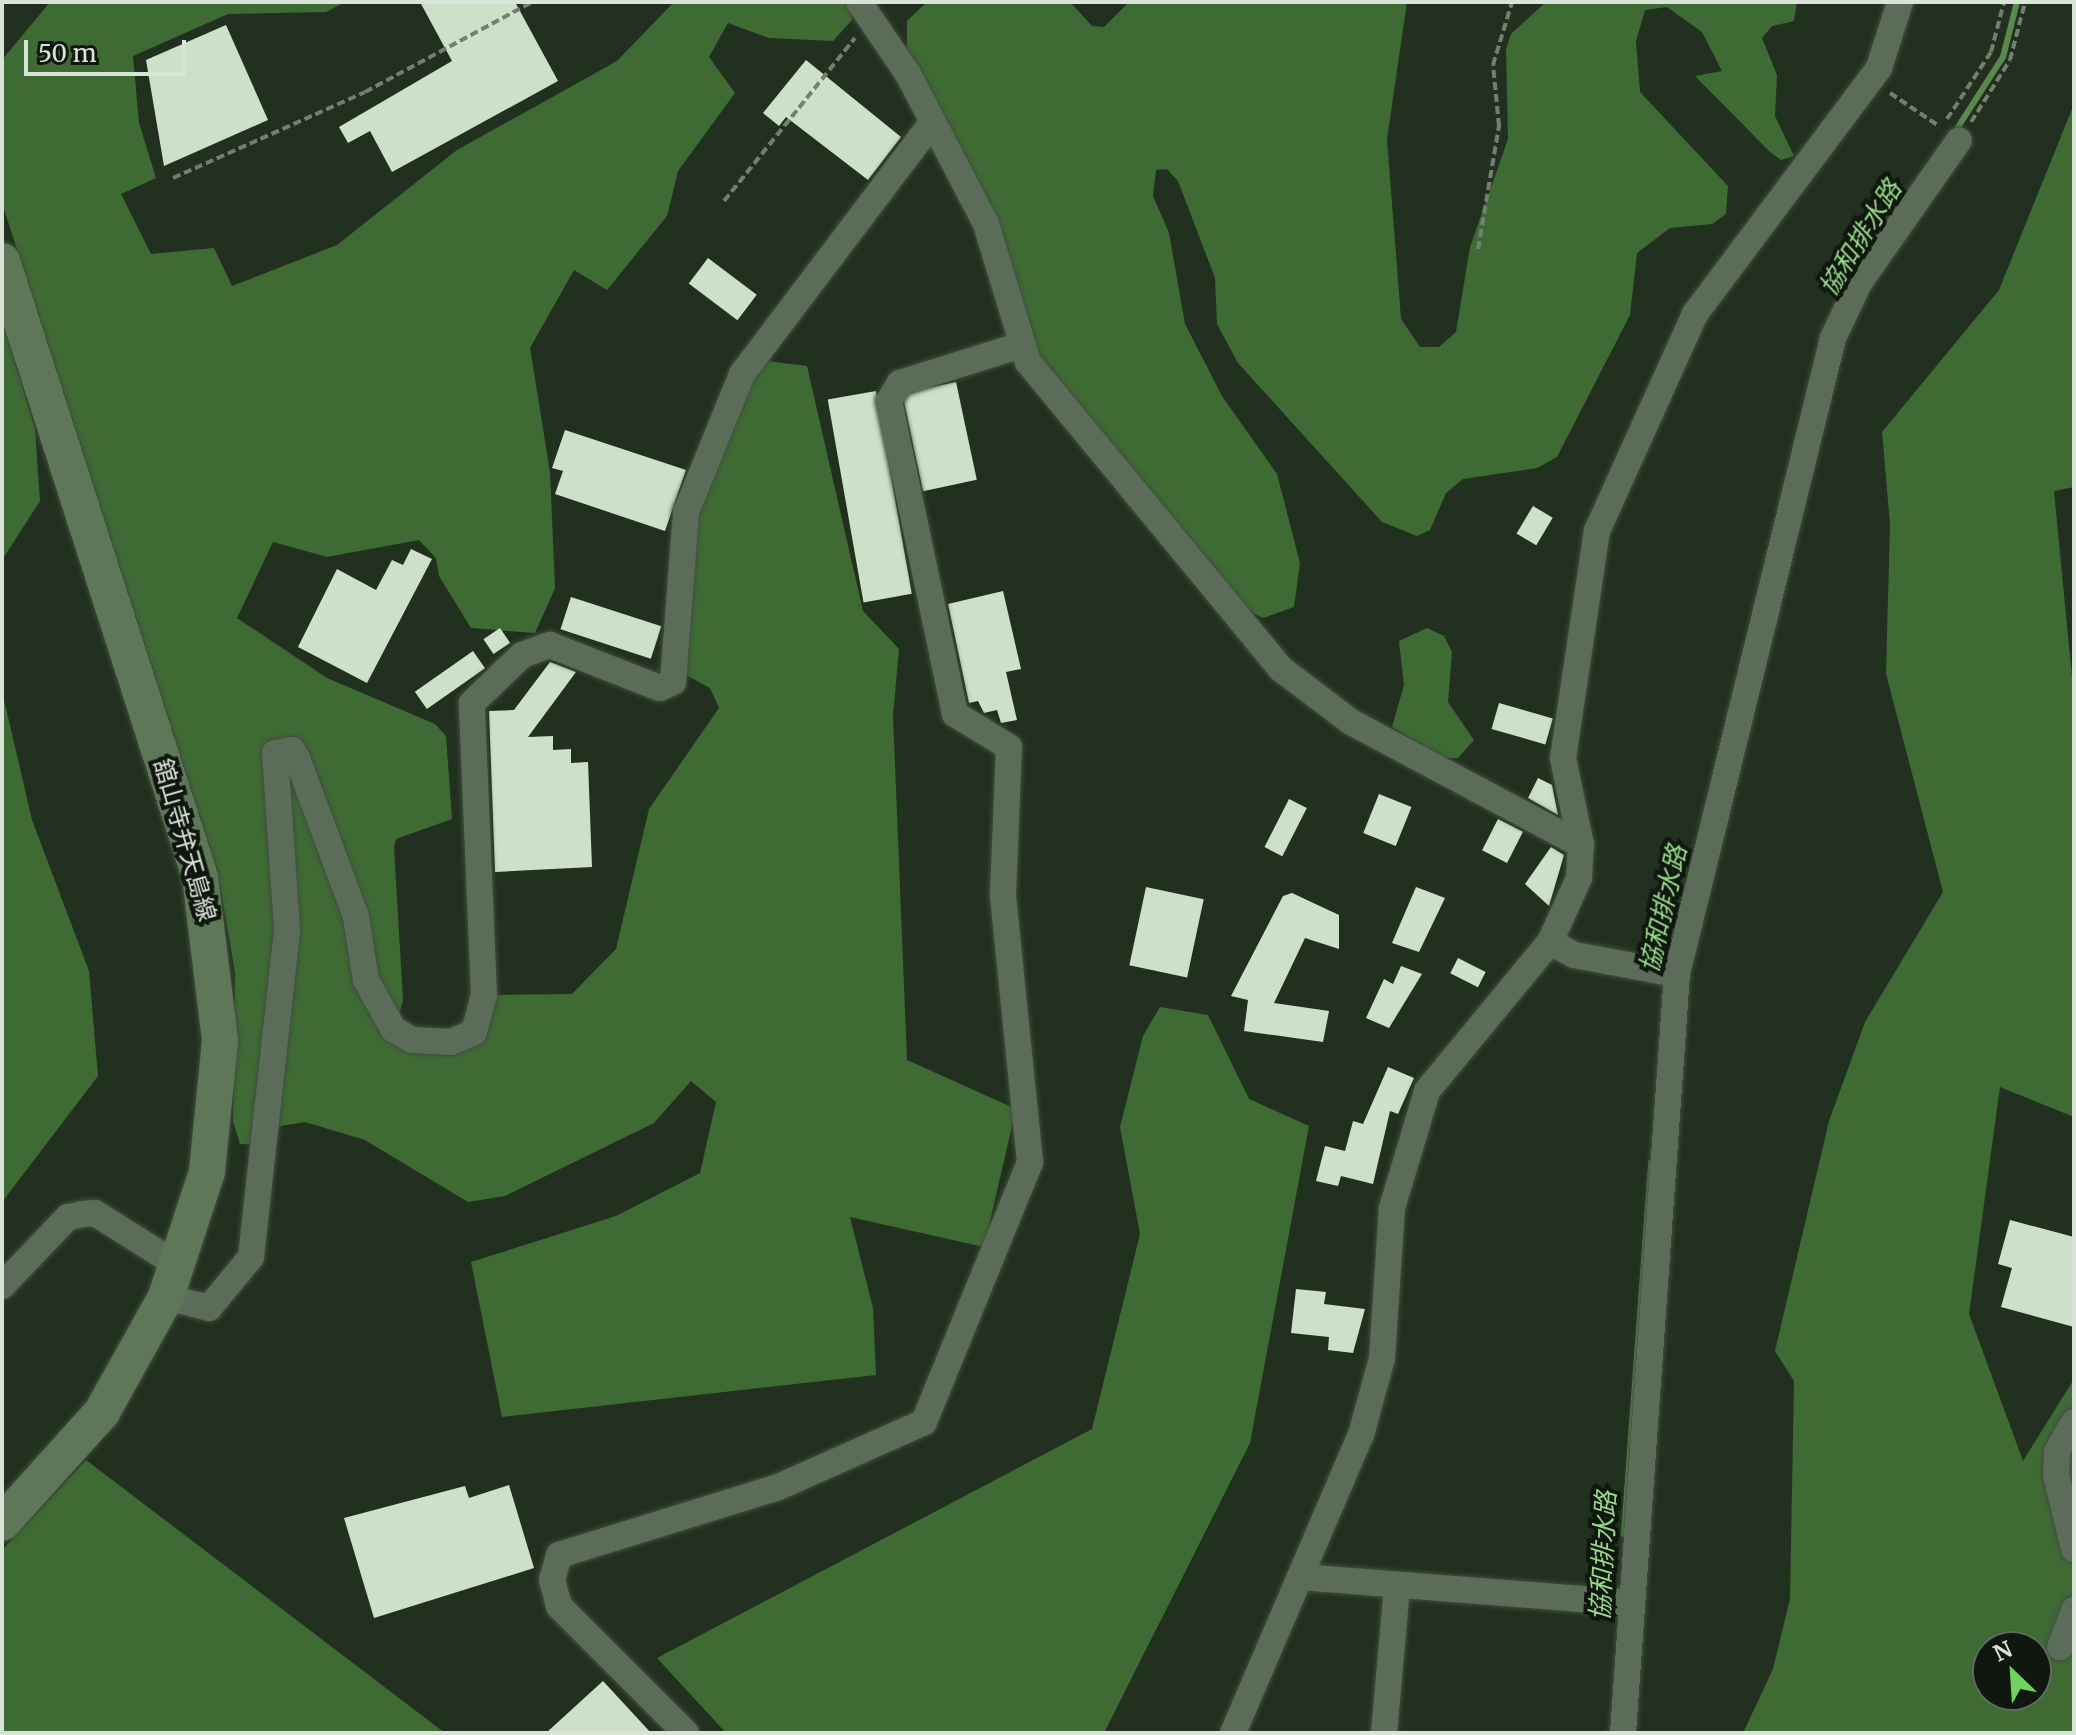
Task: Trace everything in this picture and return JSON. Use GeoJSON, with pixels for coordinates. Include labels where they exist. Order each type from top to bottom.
{"type":"FeatureCollection","features":[{"type":"Feature","properties":{"kind":"main road","name":"舘山寺弁天島線"},"geometry":{"type":"LineString","coordinates":[[2,261],[210,920],[220,1007],[218,1095],[207,1172],[172,1282],[102,1412],[2,1523]]}},
{"type":"Feature","properties":{"kind":"street"},"geometry":{"type":"LineString","coordinates":[[1233,1733],[1361,1435],[1382,1358],[1392,1208],[1427,1091],[1550,942],[1579,878],[1581,845],[1563,758],[1597,531],[1695,314],[1871,80],[1890,46],[1900,2]]}},
{"type":"Feature","properties":{"kind":"street"},"geometry":{"type":"LineString","coordinates":[[864,11],[908,74],[930,125],[986,224],[1018,346],[1302,689],[1581,845]]}},
{"type":"Feature","properties":{"kind":"street"},"geometry":{"type":"LineString","coordinates":[[2,1286],[68,1217],[83,1214],[95,1213],[172,1282],[209,1308],[251,1257],[287,929],[275,753],[292,750],[297,758],[356,917],[366,980],[393,1029],[412,1040],[451,1042],[474,1032],[484,995],[472,703],[522,655],[550,645],[660,688],[673,682],[686,512],[742,374],[930,125]]}},
{"type":"Feature","properties":{"kind":"street"},"geometry":{"type":"LineString","coordinates":[[1623,1733],[1622,1603],[1668,973],[1833,338],[1859,283],[1950,134]]}},
{"type":"Feature","properties":{"kind":"street"},"geometry":{"type":"LineString","coordinates":[[686,1733],[559,1606],[552,1580],[559,1555],[776,1488],[924,1422],[1030,1162],[1003,895],[1009,747],[955,714],[889,401],[900,383],[1018,346]]}},
{"type":"Feature","properties":{"kind":"street"},"geometry":{"type":"LineString","coordinates":[[1550,942],[1574,955],[1668,973]]}},
{"type":"Feature","properties":{"kind":"street"},"geometry":{"type":"LineString","coordinates":[[2074,1422],[2057,1452],[2056,1475],[2074,1549]]}},
{"type":"Feature","properties":{"kind":"street"},"geometry":{"type":"LineString","coordinates":[[1301,1577],[1622,1603]]}},
{"type":"Feature","properties":{"kind":"street"},"geometry":{"type":"LineString","coordinates":[[1384,1733],[1397,1586]]}},
{"type":"Feature","properties":{"kind":"street"},"geometry":{"type":"LineString","coordinates":[[2060,1647],[2074,1610]]}},
{"type":"Feature","properties":{"kind":"path"},"geometry":{"type":"LineString","coordinates":[[173,178],[365,92],[532,2]]}},
{"type":"Feature","properties":{"kind":"path"},"geometry":{"type":"LineString","coordinates":[[1478,249],[1499,126],[1493,65],[1512,2]]}},
{"type":"Feature","properties":{"kind":"path"},"geometry":{"type":"LineString","coordinates":[[1950,134],[1991,52],[2004,2]]}},
{"type":"Feature","properties":{"kind":"path"},"geometry":{"type":"LineString","coordinates":[[1950,134],[2010,60],[2025,2]]}},
{"type":"Feature","properties":{"kind":"path"},"geometry":{"type":"LineString","coordinates":[[724,201],[864,11]]}},
{"type":"Feature","properties":{"kind":"path"},"geometry":{"type":"LineString","coordinates":[[1871,80],[1950,134]]}},
{"type":"Feature","properties":{"kind":"green space"},"geometry":{"type":"Polygon","coordinates":[[[50,2],[345,2],[326,12],[228,14],[133,56],[139,123],[156,178],[121,194],[151,254],[214,248],[232,286],[337,245],[457,150],[617,61],[674,2],[850,2],[852,20],[833,41],[769,38],[728,23],[709,57],[735,93],[678,171],[667,216],[607,290],[574,270],[530,348],[550,472],[555,588],[535,633],[471,628],[439,576],[436,558],[419,540],[327,557],[273,542],[237,618],[327,678],[435,724],[446,736],[452,819],[396,839],[394,847],[403,1000],[396,1028],[451,1049],[490,995],[572,994],[616,949],[649,809],[719,708],[710,688],[686,675],[688,534],[757,360],[807,366],[863,611],[899,649],[893,715],[907,1060],[1016,1109],[984,1247],[850,1217],[873,1308],[876,1375],[502,1417],[471,1262],[616,1216],[700,1173],[716,1102],[691,1081],[654,1123],[505,1196],[468,1202],[365,1140],[305,1122],[281,1126],[259,1145],[240,1144],[233,1121],[235,973],[218,873],[2,203],[2,60],[50,2]]]}},
{"type":"Feature","properties":{"kind":"green space"},"geometry":{"type":"Polygon","coordinates":[[[927,2],[1070,2],[1092,26],[1104,27],[1129,2],[1407,2],[1387,139],[1401,319],[1420,347],[1439,347],[1456,332],[1470,247],[1508,139],[1506,49],[1511,34],[1546,2],[1797,2],[1794,21],[1772,26],[1762,38],[1777,75],[1775,116],[1794,156],[1781,160],[1770,152],[1695,76],[1722,71],[1702,32],[1667,7],[1645,10],[1636,41],[1640,92],[1728,186],[1726,214],[1712,224],[1670,228],[1637,253],[1630,315],[1557,457],[1537,468],[1463,479],[1446,493],[1430,530],[1417,536],[1382,522],[1238,363],[1217,324],[1215,278],[1178,181],[1167,169],[1156,170],[1153,196],[1169,233],[1185,324],[1222,396],[1277,474],[1300,563],[1294,607],[1263,618],[1247,610],[1034,357],[907,54],[907,21],[927,2]]]}},
{"type":"Feature","properties":{"kind":"green space"},"geometry":{"type":"Polygon","coordinates":[[[2074,104],[2074,487],[2054,491],[2074,698],[2074,1117],[2000,1087],[1969,1314],[2023,1461],[2074,1379],[2074,1733],[1743,1733],[1773,1669],[1790,1599],[1794,1381],[1775,1351],[1829,1121],[1865,1022],[1943,892],[1886,674],[1890,524],[1882,432],[1999,290],[2074,104]]]}},
{"type":"Feature","properties":{"kind":"green space"},"geometry":{"type":"Polygon","coordinates":[[[2,319],[35,428],[40,501],[2,560],[2,319]]]}},
{"type":"Feature","properties":{"kind":"green space"},"geometry":{"type":"Polygon","coordinates":[[[1427,628],[1444,636],[1452,652],[1448,702],[1474,740],[1458,758],[1444,758],[1392,727],[1404,685],[1399,641],[1427,628]]]}},
{"type":"Feature","properties":{"kind":"green space"},"geometry":{"type":"Polygon","coordinates":[[[2,691],[32,820],[89,971],[98,1076],[2,1202],[2,691]]]}},
{"type":"Feature","properties":{"kind":"green space"},"geometry":{"type":"Polygon","coordinates":[[[1160,1007],[1208,1015],[1249,1099],[1309,1126],[1250,1443],[1104,1733],[726,1733],[657,1658],[1092,1429],[1140,1234],[1120,1127],[1143,1036],[1160,1007]]]}},
{"type":"Feature","properties":{"kind":"green space"},"geometry":{"type":"Polygon","coordinates":[[[86,1460],[445,1733],[2,1733],[2,1550],[86,1460]]]}},
{"type":"Feature","properties":{"kind":"building"},"geometry":{"type":"Polygon","coordinates":[[[420,2],[515,2],[558,81],[392,172],[370,131],[348,143],[339,127],[452,61],[420,2]]]}},
{"type":"Feature","properties":{"kind":"building"},"geometry":{"type":"Polygon","coordinates":[[[226,25],[268,120],[164,166],[146,60],[226,25]]]}},
{"type":"Feature","properties":{"kind":"building"},"geometry":{"type":"Polygon","coordinates":[[[806,60],[901,137],[868,180],[786,117],[779,126],[763,113],[806,60]]]}},
{"type":"Feature","properties":{"kind":"building"},"geometry":{"type":"Polygon","coordinates":[[[708,258],[757,295],[737,320],[689,284],[708,258]]]}},
{"type":"Feature","properties":{"kind":"building"},"geometry":{"type":"Polygon","coordinates":[[[956,382],[977,480],[923,491],[902,393],[956,382]]]}},
{"type":"Feature","properties":{"kind":"building"},"geometry":{"type":"Polygon","coordinates":[[[876,391],[912,594],[864,602],[828,400],[876,391]]]}},
{"type":"Feature","properties":{"kind":"building"},"geometry":{"type":"Polygon","coordinates":[[[565,430],[686,470],[665,531],[555,494],[563,471],[552,468],[565,430]]]}},
{"type":"Feature","properties":{"kind":"building"},"geometry":{"type":"Polygon","coordinates":[[[1533,506],[1553,518],[1536,545],[1517,533],[1533,506]]]}},
{"type":"Feature","properties":{"kind":"building"},"geometry":{"type":"Polygon","coordinates":[[[411,549],[432,559],[367,683],[298,647],[337,569],[376,590],[392,560],[403,565],[411,549]]]}},
{"type":"Feature","properties":{"kind":"building"},"geometry":{"type":"Polygon","coordinates":[[[1003,591],[1021,669],[1006,672],[1017,720],[1001,723],[997,710],[984,713],[978,701],[969,703],[948,604],[1003,591]]]}},
{"type":"Feature","properties":{"kind":"building"},"geometry":{"type":"Polygon","coordinates":[[[571,597],[661,626],[651,659],[560,629],[571,597]]]}},
{"type":"Feature","properties":{"kind":"building"},"geometry":{"type":"Polygon","coordinates":[[[500,628],[510,643],[493,654],[483,639],[500,628]]]}},
{"type":"Feature","properties":{"kind":"building"},"geometry":{"type":"Polygon","coordinates":[[[473,651],[485,668],[427,709],[415,692],[473,651]]]}},
{"type":"Feature","properties":{"kind":"building"},"geometry":{"type":"Polygon","coordinates":[[[550,662],[576,672],[528,737],[553,736],[553,750],[571,749],[571,763],[588,762],[592,867],[495,872],[489,711],[514,710],[550,662]]]}},
{"type":"Feature","properties":{"kind":"building"},"geometry":{"type":"Polygon","coordinates":[[[1499,703],[1553,718],[1545,744],[1492,729],[1499,703]]]}},
{"type":"Feature","properties":{"kind":"building"},"geometry":{"type":"Polygon","coordinates":[[[1538,778],[1552,785],[1558,815],[1528,798],[1538,778]]]}},
{"type":"Feature","properties":{"kind":"building"},"geometry":{"type":"Polygon","coordinates":[[[1379,794],[1411,807],[1396,846],[1363,833],[1379,794]]]}},
{"type":"Feature","properties":{"kind":"building"},"geometry":{"type":"Polygon","coordinates":[[[1289,799],[1307,808],[1282,856],[1264,847],[1289,799]]]}},
{"type":"Feature","properties":{"kind":"building"},"geometry":{"type":"Polygon","coordinates":[[[1498,819],[1523,832],[1507,863],[1482,850],[1498,819]]]}},
{"type":"Feature","properties":{"kind":"building"},"geometry":{"type":"Polygon","coordinates":[[[1551,847],[1564,855],[1549,906],[1525,884],[1551,847]]]}},
{"type":"Feature","properties":{"kind":"building"},"geometry":{"type":"Polygon","coordinates":[[[1146,887],[1204,899],[1187,978],[1129,965],[1146,887]]]}},
{"type":"Feature","properties":{"kind":"building"},"geometry":{"type":"Polygon","coordinates":[[[1416,887],[1445,898],[1419,952],[1392,943],[1416,887]]]}},
{"type":"Feature","properties":{"kind":"building"},"geometry":{"type":"Polygon","coordinates":[[[1292,893],[1339,915],[1339,949],[1305,938],[1274,1003],[1329,1011],[1323,1042],[1244,1031],[1248,1000],[1231,996],[1283,896],[1292,893]]]}},
{"type":"Feature","properties":{"kind":"building"},"geometry":{"type":"Polygon","coordinates":[[[1458,958],[1486,972],[1478,987],[1450,973],[1458,958]]]}},
{"type":"Feature","properties":{"kind":"building"},"geometry":{"type":"Polygon","coordinates":[[[1401,966],[1422,974],[1389,1028],[1366,1018],[1384,979],[1393,984],[1401,966]]]}},
{"type":"Feature","properties":{"kind":"building"},"geometry":{"type":"Polygon","coordinates":[[[1388,1067],[1414,1078],[1398,1114],[1390,1111],[1373,1184],[1341,1176],[1338,1186],[1316,1181],[1325,1146],[1345,1151],[1353,1121],[1363,1124],[1388,1067]]]}},
{"type":"Feature","properties":{"kind":"building"},"geometry":{"type":"Polygon","coordinates":[[[2010,1220],[2074,1237],[2074,1327],[2001,1307],[2012,1268],[1998,1264],[2010,1220]]]}},
{"type":"Feature","properties":{"kind":"building"},"geometry":{"type":"Polygon","coordinates":[[[1296,1289],[1326,1292],[1324,1304],[1365,1309],[1353,1353],[1328,1350],[1329,1337],[1291,1333],[1296,1289]]]}},
{"type":"Feature","properties":{"kind":"building"},"geometry":{"type":"Polygon","coordinates":[[[509,1485],[534,1568],[374,1618],[344,1518],[465,1486],[469,1498],[509,1485]]]}},
{"type":"Feature","properties":{"kind":"building"},"geometry":{"type":"Polygon","coordinates":[[[603,1681],[651,1733],[546,1733],[603,1681]]]}},
{"type":"Feature","properties":{"kind":"waterway","name":"協和排水路"},"geometry":{"type":"LineString","coordinates":[[1958,127],[2003,57],[2017,2]]}},
{"type":"Feature","properties":{"kind":"waterway","name":"協和排水路"},"geometry":{"type":"LineString","coordinates":[[1624,1534],[1651,1162]]}}]}
